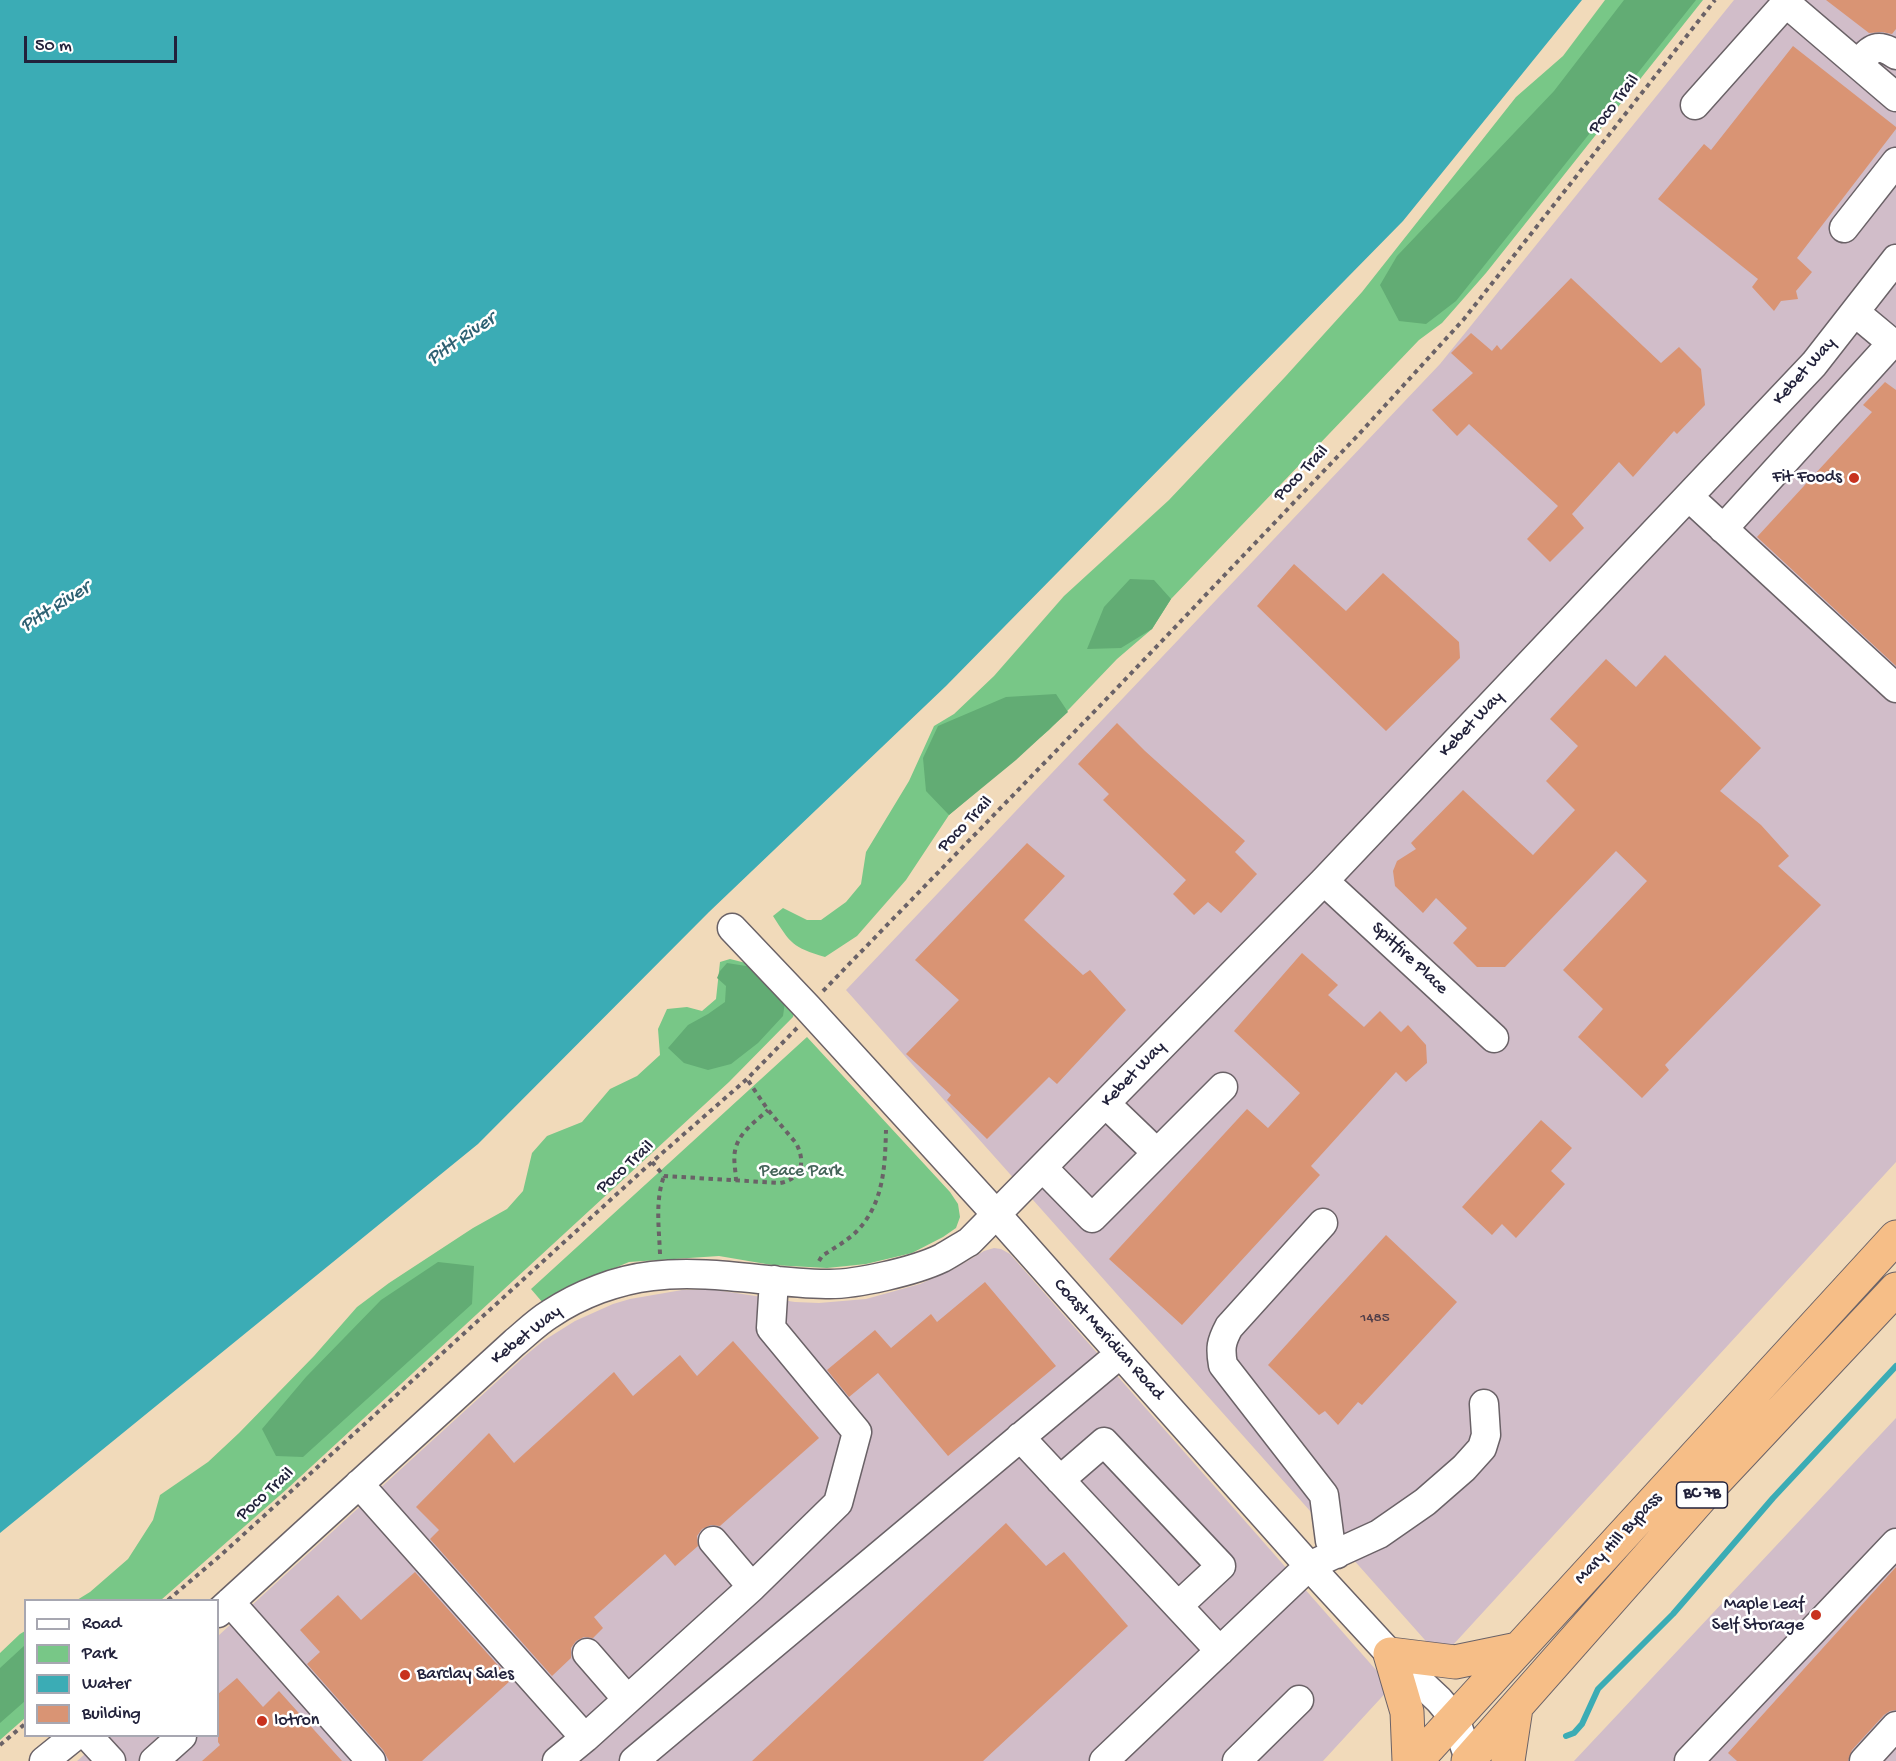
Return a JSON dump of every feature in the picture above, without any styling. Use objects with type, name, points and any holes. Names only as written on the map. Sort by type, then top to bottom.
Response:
[{"type":"highway","name":"Mary Hill Bypass","points":[[1416,1761],[1896,1237]]},
{"type":"highway","name":"Mary Hill Bypass","points":[[1469,1760],[1711,1486],[1896,1289]]},
{"type":"highway","points":[[1409,1761],[1407,1712],[1390,1654],[1455,1662],[1518,1649]]},
{"type":"highway","points":[[1508,1761],[1516,1708]]},
{"type":"street","points":[[1695,105],[1787,2],[1896,97]]},
{"type":"street","points":[[1859,63],[1869,50],[1877,48],[1890,51],[1896,56]]},
{"type":"street","points":[[1844,228],[1896,162]]},
{"type":"street","name":"Kebet Way","points":[[224,1607],[514,1343],[549,1314],[589,1293],[623,1282],[661,1275],[686,1274],[828,1284],[868,1280],[940,1259],[969,1242],[1324,881],[1689,497],[1814,364],[1896,259]]},
{"type":"street","points":[[1724,529],[1844,393],[1892,343],[1856,313]]},
{"type":"street","points":[[1814,364],[1844,393]]},
{"type":"street","points":[[1689,497],[1896,688]]},
{"type":"street","name":"Spitfire Place","points":[[1324,881],[1494,1038]]},
{"type":"street","name":"Coast Meridian Road","points":[[732,928],[997,1215],[1309,1566],[1390,1654],[1439,1700],[1455,1719],[1469,1760]]},
{"type":"street","points":[[1043,1168],[1092,1218],[1223,1088]]},
{"type":"street","points":[[1106,1104],[1157,1153]]},
{"type":"street","points":[[1323,1224],[1229,1327],[1221,1343],[1221,1354],[1222,1365],[1324,1495],[1330,1541],[1337,1554]]},
{"type":"street","points":[[556,1761],[585,1738],[752,1587],[838,1503],[857,1432],[771,1328],[774,1280]]},
{"type":"street","points":[[634,1761],[1120,1354]]},
{"type":"street","points":[[1104,1761],[1309,1566],[1379,1534],[1425,1502],[1464,1468],[1482,1448],[1486,1434],[1484,1404]]},
{"type":"street","points":[[1020,1437],[1220,1651]]},
{"type":"street","points":[[1060,1480],[1104,1442],[1221,1566],[1178,1606]]},
{"type":"street","points":[[359,1484],[585,1738]]},
{"type":"street","points":[[713,1541],[752,1587]]},
{"type":"street","points":[[1702,1756],[1896,1543]]},
{"type":"street","points":[[224,1607],[371,1761]]},
{"type":"street","points":[[586,1653],[627,1699]]},
{"type":"street","points":[[1237,1761],[1299,1700]]},
{"type":"street","points":[[1864,1761],[1896,1726]]},
{"type":"street","points":[[44,1761],[74,1737]]},
{"type":"street","points":[[89,1737],[111,1761]]},
{"type":"street","points":[[154,1761],[181,1737]]},
{"type":"path","name":"Poco Trail","points":[[169,1599],[221,1555],[652,1162],[747,1079],[802,1024],[808,1008],[842,970],[1120,685],[1360,433],[1456,328],[1715,0]]},
{"type":"path","points":[[652,1162],[664,1176],[789,1182],[800,1171],[800,1150],[747,1079]]},
{"type":"path","points":[[806,1282],[822,1256],[857,1231],[878,1199],[884,1179],[886,1117],[898,1107]]},
{"type":"path","points":[[736,1180],[735,1152],[739,1141],[744,1132],[768,1110]]},
{"type":"path","points":[[661,1275],[658,1205],[664,1176]]},
{"type":"path","points":[[0,1745],[24,1725]]},
{"type":"shaded area","points":[[1734,0],[1896,0],[1896,1162],[1441,1658],[846,990],[1440,364]]},
{"type":"shaded area","points":[[994,1248],[1010,1254],[1391,1687],[1323,1761],[77,1761],[105,1737],[219,1737],[219,1635],[526,1355],[543,1341],[575,1321],[630,1299],[682,1290],[716,1290],[795,1302],[819,1303],[866,1299],[920,1284],[954,1269],[984,1251]]},
{"type":"shaded area","name":"Maple Leaf Self Storage","points":[[1896,1418],[1896,1761],[1574,1761]]},
{"type":"green space","points":[[1605,0],[1703,0],[1486,273],[1442,323],[1419,340],[1171,599],[1152,629],[1117,659],[1049,730],[949,815],[906,880],[857,936],[825,957],[793,943],[773,916],[783,908],[807,920],[821,920],[846,902],[861,884],[866,852],[909,781],[934,726],[954,714],[994,676],[1064,596],[1169,500],[1285,377],[1362,292],[1516,97],[1563,56]]},
{"type":"green space","points":[[1624,0],[1696,0],[1456,301],[1426,324],[1399,321],[1380,285],[1397,256],[1554,91]]},
{"type":"green space","points":[[1130,579],[1154,580],[1171,599],[1152,629],[1121,648],[1087,649],[1104,607]]},
{"type":"green space","points":[[1056,694],[1068,712],[1016,760],[949,815],[926,791],[923,758],[938,726],[1006,697]]},
{"type":"green space","points":[[730,959],[746,963],[795,1009],[793,1017],[729,1082],[287,1489],[162,1599],[79,1599],[128,1559],[153,1520],[160,1495],[208,1462],[239,1433],[314,1356],[357,1307],[389,1283],[473,1228],[507,1209],[523,1191],[532,1153],[547,1136],[582,1122],[610,1089],[637,1076],[660,1055],[658,1029],[667,1009],[687,1007],[702,1011],[716,999],[720,962]]},
{"type":"green space","points":[[727,963],[759,968],[785,1002],[783,1016],[758,1043],[731,1064],[708,1070],[684,1063],[668,1048],[688,1025],[725,1002],[726,986],[717,978]]},
{"type":"green space","name":"Peace Park","points":[[807,1037],[950,1192],[958,1204],[960,1217],[956,1228],[912,1253],[866,1264],[827,1268],[772,1265],[719,1256],[629,1262],[579,1283],[543,1303],[531,1289]]},
{"type":"green space","points":[[438,1262],[474,1266],[472,1304],[303,1457],[276,1456],[262,1429],[306,1377],[381,1300]]},
{"type":"green space","points":[[24,1632],[24,1719],[0,1740],[0,1653]]},
{"type":"green space","points":[[24,1646],[24,1702],[0,1723],[0,1668]]},
{"type":"water","name":"Pitt River","points":[[0,0],[1582,0],[1403,221],[946,686],[709,912],[478,1144],[0,1533]]},
{"type":"building","points":[[1826,0],[1896,0],[1896,29],[1892,34],[1869,33]]},
{"type":"building","points":[[1793,46],[1896,129],[1797,258],[1812,272],[1796,291],[1798,299],[1781,301],[1774,311],[1752,287],[1758,279],[1658,199],[1704,144],[1711,150]]},
{"type":"building","points":[[1571,278],[1661,363],[1679,347],[1701,369],[1705,405],[1677,434],[1674,431],[1633,477],[1619,462],[1572,514],[1584,528],[1550,562],[1527,539],[1558,506],[1469,424],[1457,436],[1432,410],[1473,373],[1451,353],[1471,333],[1492,351],[1497,345],[1501,350]]},
{"type":"building","name":"Fit Foods","points":[[1885,382],[1896,390],[1896,666],[1757,537],[1872,412],[1863,405]]},
{"type":"building","points":[[1294,564],[1346,611],[1383,573],[1459,642],[1460,658],[1386,731],[1257,606]]},
{"type":"building","points":[[1665,655],[1761,748],[1720,791],[1761,825],[1789,856],[1778,866],[1821,905],[1665,1065],[1669,1070],[1642,1098],[1578,1037],[1603,1009],[1563,970],[1647,881],[1616,851],[1505,967],[1477,967],[1453,943],[1467,928],[1436,898],[1423,913],[1395,886],[1393,871],[1397,861],[1416,849],[1411,843],[1463,790],[1533,855],[1575,810],[1546,781],[1578,746],[1550,719],[1606,659],[1636,687]]},
{"type":"building","points":[[1117,723],[1245,841],[1235,852],[1257,874],[1221,913],[1208,902],[1194,915],[1173,894],[1186,880],[1103,800],[1109,794],[1078,764]]},
{"type":"building","points":[[1027,843],[1065,876],[1024,920],[1083,975],[1090,970],[1126,1010],[1057,1084],[1049,1077],[987,1139],[947,1100],[951,1095],[906,1054],[959,1000],[915,960]]},
{"type":"building","points":[[1302,953],[1338,985],[1328,995],[1364,1027],[1380,1011],[1401,1032],[1408,1025],[1426,1045],[1427,1063],[1406,1082],[1396,1072],[1311,1166],[1320,1175],[1182,1325],[1109,1259],[1247,1109],[1268,1128],[1300,1093],[1234,1031]]},
{"type":"building","points":[[1541,1120],[1572,1148],[1551,1171],[1565,1184],[1516,1238],[1502,1224],[1492,1235],[1462,1207]]},
{"type":"building","points":[[1386,1235],[1457,1302],[1362,1405],[1358,1402],[1338,1425],[1325,1411],[1319,1415],[1268,1365]]},
{"type":"building","points":[[985,1282],[1056,1366],[948,1456],[878,1373],[849,1397],[827,1370],[875,1330],[891,1348],[931,1314],[937,1322]]},
{"type":"building","points":[[733,1341],[819,1438],[720,1526],[711,1525],[702,1529],[697,1536],[698,1546],[675,1566],[665,1554],[594,1617],[603,1628],[593,1638],[584,1637],[576,1641],[571,1648],[571,1658],[552,1676],[430,1539],[439,1530],[416,1507],[489,1433],[514,1463],[614,1372],[633,1396],[680,1355],[697,1376]]},
{"type":"building","points":[[1006,1523],[1046,1566],[1064,1552],[1128,1626],[983,1761],[752,1761]]},
{"type":"building","points":[[1896,1567],[1896,1710],[1884,1715],[1852,1750],[1848,1761],[1737,1761],[1728,1753]]},
{"type":"building","name":"Barclay Sales","points":[[415,1572],[511,1680],[422,1761],[389,1761],[383,1750],[307,1664],[320,1652],[300,1630],[338,1595],[361,1620]]},
{"type":"building","name":"Iotron","points":[[237,1678],[263,1707],[279,1691],[342,1761],[202,1761],[220,1745],[218,1742],[219,1693]]},
{"type":"waterway","points":[[1566,1736],[1574,1733],[1582,1724],[1598,1689],[1673,1614],[1773,1498],[1896,1366]]},
{"type":"place","name":"Fit Foods","points":[[1854,478]]},
{"type":"place","name":"Maple Leaf Self Storage","points":[[1816,1615]]},
{"type":"place","name":"Barclay Sales","points":[[405,1675]]},
{"type":"place","name":"Iotron","points":[[262,1721]]}]
